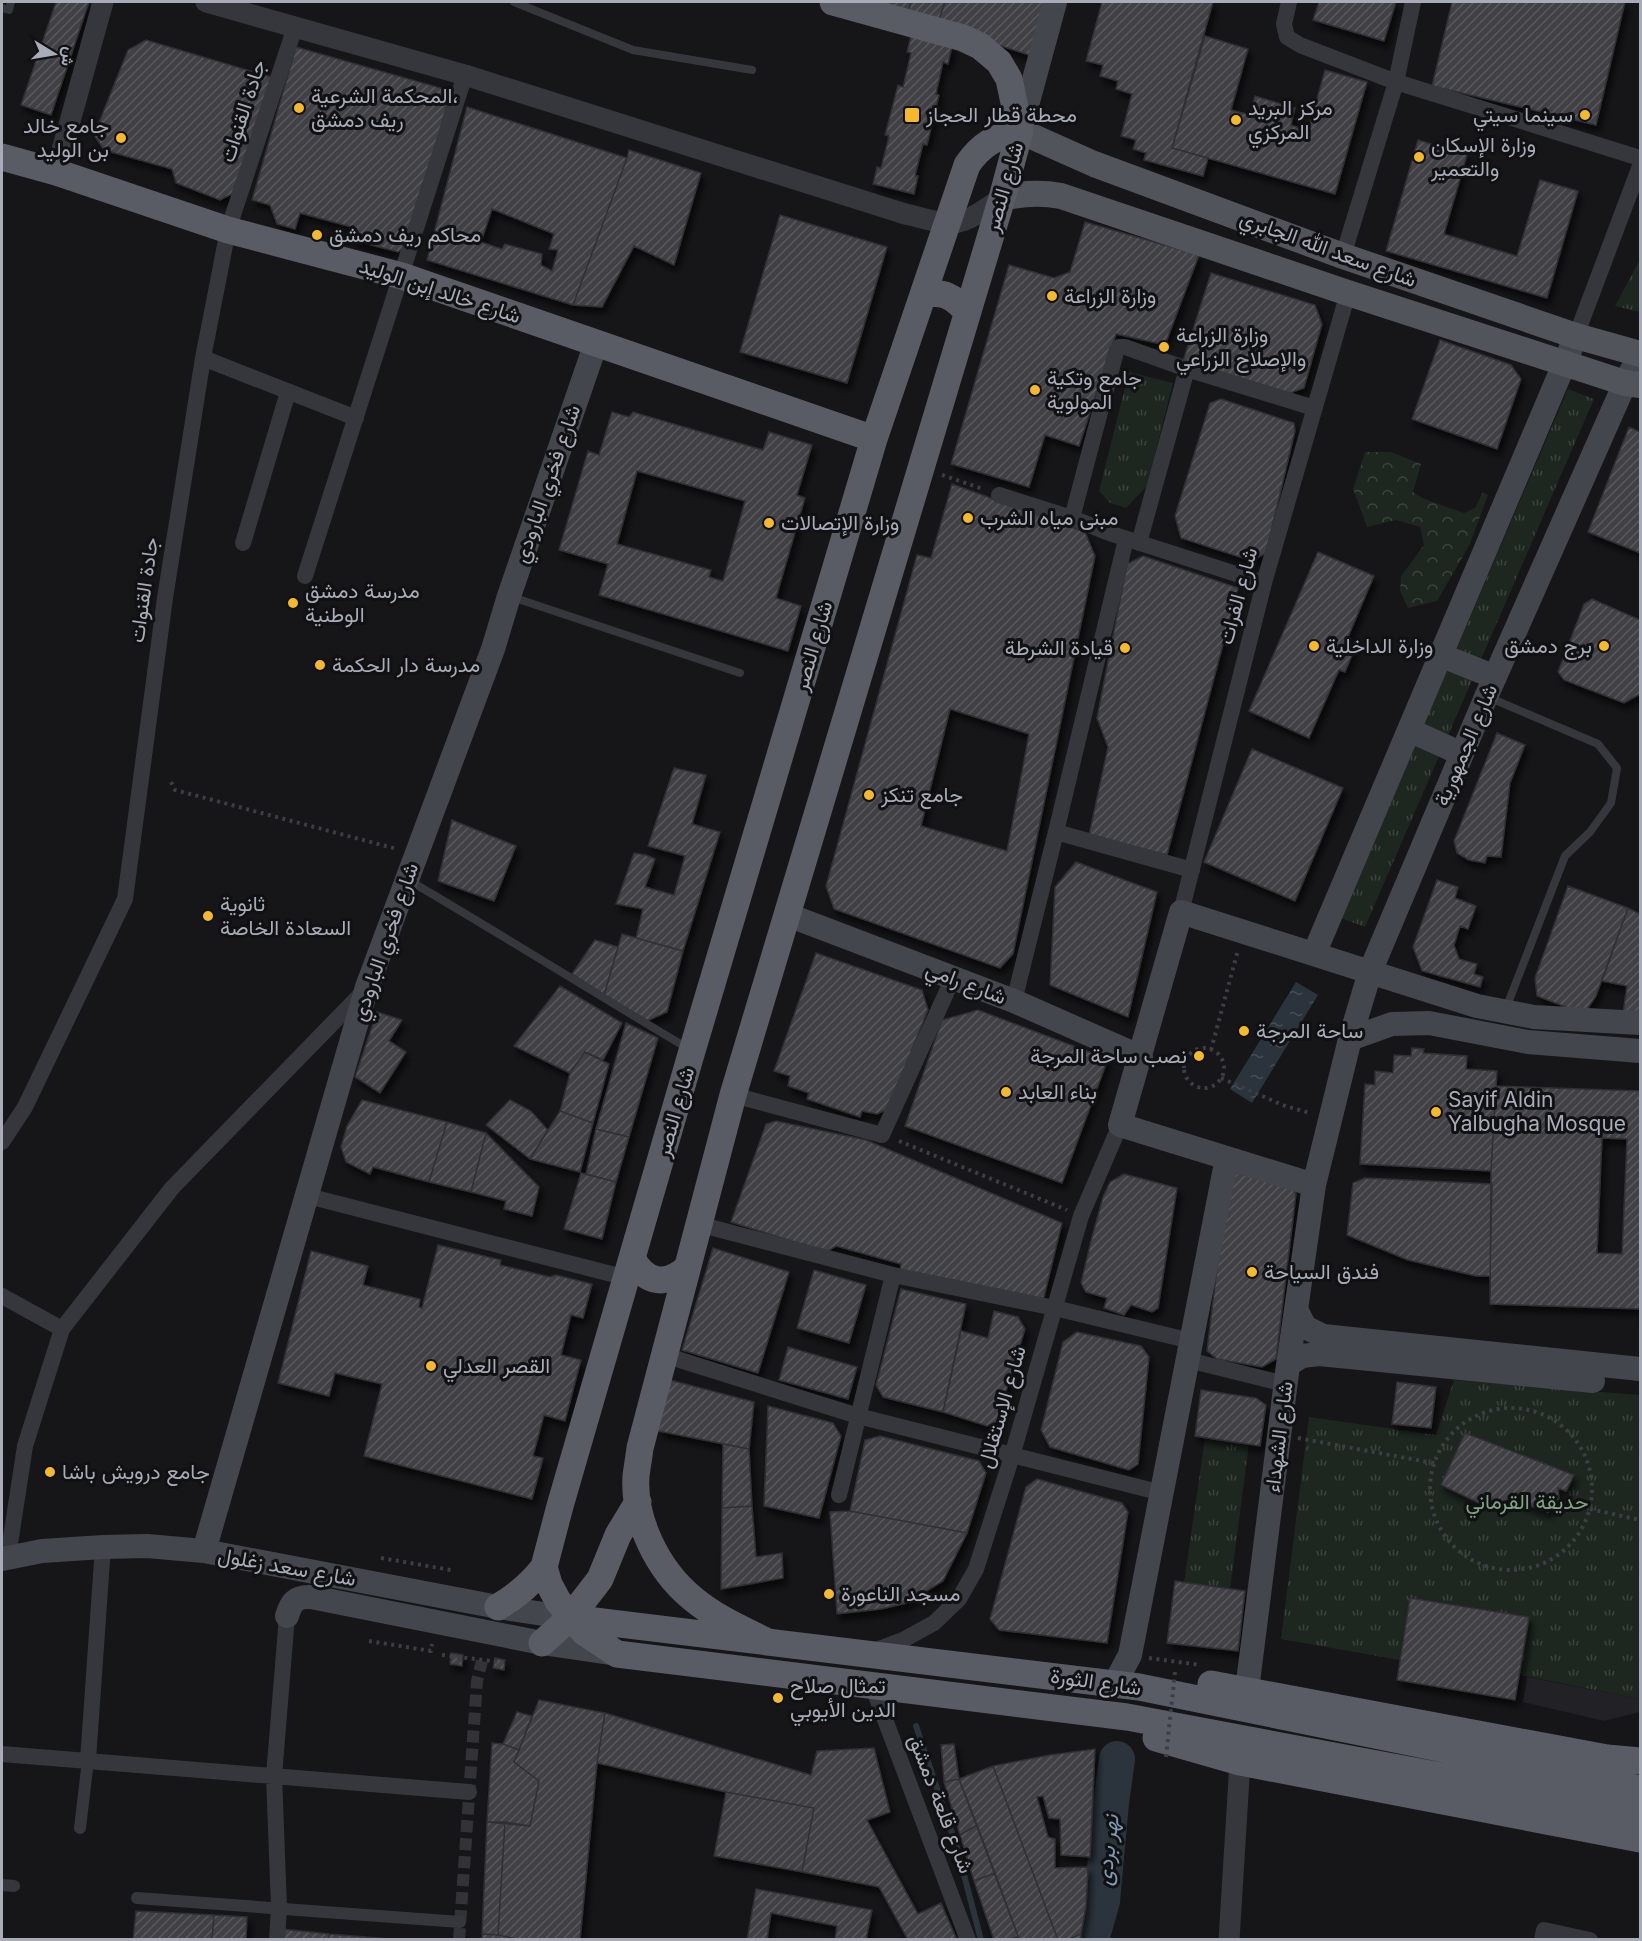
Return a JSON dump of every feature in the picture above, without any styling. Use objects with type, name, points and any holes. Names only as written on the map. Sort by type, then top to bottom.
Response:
[{"type":"highway","points":[[833,2],[963,38],[980,46],[999,63],[1009,79],[1020,131]]},
{"type":"highway","name":"شارع النصر","points":[[544,1567],[692,1051],[874,440],[967,165],[974,154],[986,143],[999,136],[1020,131],[1002,198],[733,1095],[640,1448],[636,1477],[638,1502],[649,1541],[667,1572],[691,1598],[721,1618],[764,1640]]},
{"type":"highway","name":"شارع خالد إبن الوليد","points":[[2,157],[56,172],[228,230],[402,276],[874,440]]},
{"type":"highway","points":[[923,295],[942,293],[951,297],[967,312]]},
{"type":"highway","points":[[630,1268],[637,1268],[646,1276],[656,1280],[668,1280],[679,1276],[687,1268]]},
{"type":"highway","points":[[542,1643],[570,1618],[600,1579],[618,1535],[638,1502]]},
{"type":"highway","points":[[544,1567],[555,1580],[570,1586],[586,1586],[600,1579]]},
{"type":"highway","points":[[498,1607],[516,1597],[544,1567]]},
{"type":"highway","points":[[544,1567],[549,1584],[570,1618],[592,1638],[617,1654]]},
{"type":"highway","name":"شارع الثورة","points":[[570,1618],[1127,1685],[1618,1803]]},
{"type":"highway","name":"شارع الثورة","points":[[617,1654],[1126,1717],[1618,1803]]},
{"type":"highway","points":[[1127,1685],[1181,1679],[1247,1689],[1639,1764]]},
{"type":"highway","points":[[1126,1717],[1135,1726],[1157,1738],[1240,1762],[1618,1803],[1641,1814]]},
{"type":"highway","points":[[1618,1803],[1621,1829],[1632,1821],[1641,1808]]},
{"type":"highway","points":[[1618,1803],[1641,1839]]},
{"type":"main road","points":[[1020,131],[1055,2]]},
{"type":"main road","name":"شارع سعد الله الجابري","points":[[1020,131],[1094,164],[1343,256],[1576,336],[1641,354]]},
{"type":"main road","name":"شارع سعد الله الجابري","points":[[1002,198],[1021,193],[1043,192],[1060,196],[1348,293],[1633,384]]},
{"type":"main road","points":[[1314,954],[1576,336]]},
{"type":"main road","name":"شارع فخري البارودي","points":[[204,1551],[368,987],[415,854],[493,649],[509,596],[597,343]]},
{"type":"main road","name":"شارع الجمهورية","points":[[1370,972],[1490,687],[1633,384],[1641,354]]},
{"type":"main road","points":[[1440,655],[1490,687]]},
{"type":"main road","points":[[1408,730],[1462,754]]},
{"type":"main road","points":[[1370,972],[1350,1039],[1314,1185],[1120,1125],[1181,912],[1243,932],[1314,954],[1477,1006],[1534,1017],[1641,1023]]},
{"type":"main road","name":"شارع رامي","points":[[788,915],[1014,1001],[1141,1057]]},
{"type":"main road","points":[[1350,1039],[1392,1024],[1429,1023],[1528,1042],[1641,1051]]},
{"type":"main road","points":[[1127,1685],[1130,1655],[1227,1158]]},
{"type":"main road","name":"شارع الشهداء","points":[[1247,1689],[1279,1434],[1314,1185]]},
{"type":"main road","points":[[1296,1309],[1305,1327],[1323,1336],[1641,1386]]},
{"type":"main road","points":[[1287,1375],[1302,1356],[1319,1354],[1641,1369]]},
{"type":"main road","name":"شارع سعد زغلول","points":[[5,1558],[42,1551],[103,1547],[147,1546],[204,1551],[498,1607],[570,1618]]},
{"type":"main road","points":[[287,1616],[290,1605],[296,1599],[310,1597],[542,1643],[617,1654]]},
{"type":"street","points":[[56,172],[103,2]]},
{"type":"street","points":[[206,2],[465,75],[902,213],[947,225],[968,221],[1002,198]]},
{"type":"street","points":[[1289,2],[1284,24],[1287,37],[1300,45],[1396,82],[1641,158]]},
{"type":"street","points":[[1343,256],[1396,82],[1413,2]]},
{"type":"street","name":"جادة القنوات","points":[[2,1142],[25,1107],[125,899],[165,598],[203,358],[228,230],[295,27]]},
{"type":"street","points":[[305,576],[465,75]]},
{"type":"street","points":[[1576,336],[1641,166]]},
{"type":"street","name":"شارع الفرات","points":[[1181,912],[1264,582],[1348,293]]},
{"type":"street","points":[[1072,518],[1119,347],[1125,346],[1187,369],[1314,408]]},
{"type":"street","points":[[203,358],[356,418]]},
{"type":"street","points":[[1014,1001],[1133,541],[1187,369]]},
{"type":"street","points":[[243,543],[288,392]]},
{"type":"street","points":[[999,495],[1072,518],[1133,541],[1264,582]]},
{"type":"street","points":[[1056,832],[1192,870]]},
{"type":"street","points":[[733,1095],[882,1135],[953,978]]},
{"type":"street","points":[[5,1558],[25,1446],[62,1329],[172,1188],[368,987]]},
{"type":"street","name":"شارع الإستقلال","points":[[868,1653],[903,1640],[934,1623],[959,1599],[976,1569],[1012,1456],[1081,1216],[1120,1125]]},
{"type":"street","points":[[308,1196],[630,1268]]},
{"type":"street","points":[[698,1224],[893,1275],[1055,1308],[1190,1351],[1287,1375]]},
{"type":"street","points":[[839,1495],[893,1275]]},
{"type":"street","points":[[2,1296],[62,1329]]},
{"type":"street","points":[[664,1355],[858,1416],[1162,1493]]},
{"type":"street","points":[[81,1828],[103,1547]]},
{"type":"street","points":[[277,1940],[279,1907],[274,1776],[287,1616]]},
{"type":"street","name":"شارع قلعة دمشق","points":[[872,1685],[968,1940]]},
{"type":"street","points":[[2,1754],[469,1792]]},
{"type":"street","points":[[1230,1940],[1240,1762]]},
{"type":"street","points":[[137,1898],[460,1922]]},
{"type":"street","points":[[1542,1940],[1544,1930],[1590,1940]]},
{"type":"lane","points":[[2,8],[9,10],[11,2]]},
{"type":"lane","points":[[514,2],[633,50],[752,70]]},
{"type":"lane","points":[[509,596],[740,673]]},
{"type":"lane","points":[[1490,687],[1598,744],[1617,768],[1611,803],[1590,832],[1565,856],[1505,1011]]},
{"type":"lane","points":[[407,879],[692,1051]]},
{"type":"path","points":[[921,468],[999,495]]},
{"type":"path","points":[[171,782],[175,790],[415,854]]},
{"type":"path","points":[[1211,1050],[1243,932]]},
{"type":"path","points":[[1196,1050],[1211,1050],[1216,1053],[1223,1065],[1221,1078],[1210,1088],[1203,1089],[1189,1082],[1184,1068],[1190,1054],[1196,1050]]},
{"type":"path","points":[[1221,1078],[1285,1106],[1329,1119]]},
{"type":"path","points":[[882,1135],[1081,1216]]},
{"type":"path","points":[[1516,1407],[1546,1415],[1569,1432],[1585,1455],[1590,1470],[1590,1509],[1579,1535],[1561,1554],[1536,1568],[1510,1572],[1482,1567],[1464,1558],[1444,1537],[1430,1507],[1433,1462],[1448,1437],[1470,1418],[1487,1410],[1516,1407]]},
{"type":"path","points":[[1279,1434],[1433,1462]]},
{"type":"path","points":[[1590,1509],[1641,1520]]},
{"type":"path","points":[[381,1558],[451,1570]]},
{"type":"path","points":[[369,1641],[430,1651],[432,1644]]},
{"type":"path","points":[[442,1655],[500,1662]]},
{"type":"path","points":[[1166,1757],[1175,1672]]},
{"type":"shaded area","points":[[1527,1677],[1640,1699],[1640,1712],[1604,1721],[1523,1702]]},
{"type":"green space","points":[[1640,259],[1640,312],[1615,306]]},
{"type":"green space","points":[[1129,372],[1173,383],[1147,486],[1126,508],[1110,503],[1099,491]]},
{"type":"green space","points":[[1568,389],[1594,399],[1365,927],[1341,918]]},
{"type":"green space","points":[[1365,452],[1391,452],[1421,464],[1413,492],[1422,498],[1464,513],[1475,508],[1483,492],[1488,495],[1470,544],[1437,601],[1408,608],[1400,591],[1401,576],[1424,545],[1420,527],[1396,520],[1367,527],[1353,489]]},
{"type":"green space","name":"حديقة القرماني","points":[[1454,1380],[1640,1395],[1640,1699],[1520,1675],[1528,1617],[1411,1598],[1400,1660],[1281,1639],[1309,1417],[1436,1435]]},
{"type":"green space","points":[[1205,1438],[1249,1444],[1230,1589],[1184,1583]]},
{"type":"water","points":[[1296,982],[1318,995],[1252,1103],[1230,1089]]},
{"type":"building","points":[[56,2],[89,2],[51,115],[21,105]]},
{"type":"building","points":[[864,2],[911,2],[907,16]]},
{"type":"building","points":[[911,2],[945,2],[937,25],[907,16]]},
{"type":"building","points":[[945,2],[1050,2],[1032,56],[937,25]]},
{"type":"building","points":[[1102,2],[1213,2],[1172,148],[1208,158],[1203,176],[1144,160],[1146,153],[1133,149],[1136,140],[1121,136],[1132,94],[1116,89],[1118,81],[1100,76],[1103,65],[1086,61]]},
{"type":"building","points":[[1319,2],[1396,2],[1384,41],[1313,20]]},
{"type":"building","points":[[1452,2],[1625,2],[1596,125],[1432,86]]},
{"type":"building","name":"محطة قطار الحجاز","points":[[911,36],[952,46],[948,64],[943,62],[936,94],[939,95],[927,145],[923,144],[915,176],[918,176],[914,194],[873,184],[877,167],[881,168],[889,136],[885,135],[898,85],[903,87],[911,53],[907,52]]},
{"type":"building","name":"مركز البريد المركزي","points":[[1205,36],[1248,49],[1231,110],[1250,115],[1255,96],[1295,108],[1291,125],[1308,131],[1325,70],[1367,82],[1335,194],[1172,148]]},
{"type":"building","points":[[146,40],[274,78],[232,194],[220,200],[176,183],[172,169],[104,150],[94,135],[128,50]]},
{"type":"building","points":[[296,47],[451,91],[408,245],[398,252],[352,240],[355,228],[300,213],[295,229],[277,224],[270,205],[252,200]]},
{"type":"building","points":[[467,107],[627,158],[573,305],[427,260]],"holes":[[[492,209],[554,234],[549,249],[558,250],[552,271],[541,265],[542,254],[505,244],[502,249],[481,242]]]},
{"type":"building","points":[[1418,140],[1467,155],[1444,234],[1517,256],[1540,180],[1578,191],[1547,298],[1386,251]]},
{"type":"building","points":[[629,150],[701,173],[674,265],[634,246],[602,307],[573,305],[627,158]]},
{"type":"building","points":[[780,215],[887,247],[847,383],[740,352]]},
{"type":"building","name":"جامع وتكية المولوية","points":[[1085,222],[1199,255],[1165,345],[1116,334],[1079,446],[1045,435],[1029,487],[951,464],[1009,265],[1054,278],[1070,272]]},
{"type":"building","points":[[1211,273],[1315,305],[1322,324],[1304,388],[1287,394],[1183,361]]},
{"type":"building","points":[[1440,340],[1511,365],[1521,379],[1497,449],[1412,419]]},
{"type":"building","points":[[1221,399],[1294,423],[1295,431],[1266,553],[1252,561],[1181,538],[1175,516],[1210,403]]},
{"type":"building","name":"وزارة الإتصالات","points":[[612,412],[629,417],[633,412],[763,450],[769,432],[812,445],[797,495],[805,498],[776,598],[801,606],[788,651],[599,595],[608,564],[559,550],[588,451],[599,455]],"holes":[[[637,471],[745,501],[723,581],[709,577],[711,570],[617,544]]]},
{"type":"building","points":[[1629,427],[1640,432],[1640,553],[1588,532]]},
{"type":"building","points":[[952,484],[1085,532],[1095,556],[1013,954],[1000,968],[834,909],[826,886],[917,555],[931,558]],"holes":[[[950,709],[1029,734],[1007,851],[921,826]]]},
{"type":"building","name":"وزارة الداخلية","points":[[1318,552],[1374,576],[1345,644],[1355,648],[1345,672],[1339,670],[1309,738],[1249,711]]},
{"type":"building","points":[[1143,556],[1238,588],[1167,855],[1089,835],[1108,747],[1097,718],[1127,564]]},
{"type":"building","name":"برج دمشق","points":[[1592,599],[1640,620],[1640,694],[1624,703],[1564,680],[1558,672],[1584,604]]},
{"type":"building","points":[[1497,733],[1525,745],[1510,783],[1501,857],[1487,856],[1485,863],[1469,860],[1457,853],[1454,841]]},
{"type":"building","points":[[1252,749],[1343,788],[1295,901],[1204,862]]},
{"type":"building","points":[[674,768],[706,775],[692,824],[720,832],[683,951],[636,938],[643,909],[616,904],[634,853],[655,859],[645,887],[674,895],[685,856],[648,846]]},
{"type":"building","points":[[452,820],[516,846],[494,901],[438,881]]},
{"type":"building","points":[[1076,862],[1157,892],[1128,1017],[1050,985],[1055,887]]},
{"type":"building","points":[[1437,880],[1458,887],[1455,898],[1476,906],[1468,929],[1460,926],[1454,945],[1459,959],[1477,964],[1474,974],[1483,977],[1480,987],[1422,971],[1413,947]]},
{"type":"building","points":[[1568,886],[1628,908],[1596,996],[1584,1014],[1537,996],[1535,978]]},
{"type":"building","points":[[1628,908],[1640,914],[1640,1012],[1623,1013],[1627,986],[1602,981]]},
{"type":"building","points":[[622,934],[683,951],[667,1012],[647,1021],[604,995]]},
{"type":"building","points":[[595,940],[618,947],[604,995],[572,974]]},
{"type":"building","points":[[816,953],[922,990],[928,1010],[888,1109],[877,1114],[862,1111],[860,1117],[807,1099],[809,1093],[788,1086],[790,1076],[774,1071]]},
{"type":"building","points":[[560,986],[622,1023],[603,1060],[585,1052],[570,1073],[514,1046]]},
{"type":"building","name":"بناء العابد","points":[[978,1010],[1108,1059],[1062,1183],[905,1126],[942,1020]]},
{"type":"building","points":[[377,1012],[402,1020],[389,1041],[406,1052],[380,1093],[355,1077]]},
{"type":"building","points":[[626,1023],[658,1038],[629,1137],[596,1129]]},
{"type":"building","points":[[1412,1048],[1424,1049],[1423,1053],[1467,1056],[1466,1069],[1497,1071],[1491,1171],[1360,1164],[1365,1084],[1375,1085],[1375,1071],[1393,1073],[1394,1055],[1411,1056]]},
{"type":"building","points":[[585,1052],[609,1064],[593,1123],[560,1111],[570,1073]]},
{"type":"building","points":[[1496,1086],[1640,1091],[1640,1309],[1490,1304],[1491,1171]],"holes":[[[1602,1138],[1627,1139],[1622,1254],[1597,1253]]]},
{"type":"building","points":[[362,1100],[447,1122],[429,1182],[373,1167],[370,1174],[346,1162],[341,1147],[347,1126]]},
{"type":"building","points":[[510,1100],[531,1111],[548,1130],[530,1159],[486,1125]]},
{"type":"building","points":[[560,1111],[593,1123],[580,1172],[530,1159]]},
{"type":"building","points":[[776,1121],[866,1140],[1062,1223],[1044,1297],[1037,1302],[900,1272],[901,1264],[836,1246],[826,1252],[731,1222],[766,1124]]},
{"type":"building","points":[[447,1122],[486,1133],[471,1192],[429,1182]]},
{"type":"building","points":[[596,1129],[629,1137],[616,1182],[586,1174]]},
{"type":"building","points":[[486,1133],[539,1187],[532,1216],[504,1209],[506,1201],[471,1192]]},
{"type":"building","name":"فندق السياحة","points":[[1240,1172],[1289,1182],[1296,1194],[1276,1359],[1262,1367],[1217,1359],[1207,1351],[1228,1177]]},
{"type":"building","points":[[581,1173],[616,1182],[602,1239],[564,1229]]},
{"type":"building","points":[[1124,1174],[1177,1188],[1158,1308],[1152,1312],[1131,1305],[1124,1315],[1104,1308],[1107,1298],[1086,1292],[1081,1283],[1103,1197],[1110,1182]]},
{"type":"building","points":[[1365,1178],[1492,1184],[1490,1276],[1476,1276],[1408,1260],[1347,1235],[1353,1183]]},
{"type":"building","name":"القصر العدلي","points":[[438,1245],[501,1260],[500,1265],[592,1284],[583,1318],[571,1315],[561,1355],[581,1360],[565,1421],[544,1415],[533,1456],[543,1458],[532,1499],[364,1456],[382,1384],[335,1373],[329,1396],[278,1383],[311,1251],[368,1266],[363,1285],[420,1299],[419,1307],[422,1308]]},
{"type":"building","points":[[713,1248],[789,1272],[758,1373],[682,1350]]},
{"type":"building","points":[[814,1270],[866,1285],[849,1343],[797,1328]]},
{"type":"building","points":[[901,1289],[966,1304],[943,1412],[883,1397],[876,1385]]},
{"type":"building","points":[[994,1311],[1018,1317],[1025,1329],[997,1421],[987,1426],[943,1412],[961,1331],[988,1338]]},
{"type":"building","points":[[1077,1332],[1141,1346],[1149,1357],[1138,1464],[1129,1470],[1050,1447],[1041,1430],[1063,1342]]},
{"type":"building","points":[[788,1347],[857,1367],[848,1399],[779,1380]]},
{"type":"building","points":[[670,1380],[754,1402],[749,1449],[658,1431]]},
{"type":"building","points":[[1397,1382],[1436,1387],[1431,1428],[1392,1424]]},
{"type":"building","points":[[1201,1390],[1256,1398],[1266,1405],[1260,1446],[1195,1436]]},
{"type":"building","points":[[768,1406],[833,1423],[841,1436],[819,1518],[764,1506]]},
{"type":"building","points":[[1465,1433],[1574,1475],[1566,1491],[1558,1488],[1559,1501],[1548,1512],[1508,1498],[1503,1505],[1481,1497],[1479,1503],[1441,1485]]},
{"type":"building","points":[[880,1436],[979,1461],[986,1473],[967,1533],[850,1511],[865,1440]]},
{"type":"building","points":[[723,1444],[749,1449],[752,1506],[722,1508]]},
{"type":"building","points":[[1037,1479],[1122,1503],[1128,1512],[1107,1643],[999,1630],[990,1619],[1026,1487]]},
{"type":"building","points":[[752,1506],[756,1557],[782,1553],[783,1578],[721,1589],[722,1508]]},
{"type":"building","points":[[850,1511],[967,1533],[943,1581],[907,1603],[881,1609],[837,1614],[830,1512]]},
{"type":"building","points":[[1175,1581],[1245,1591],[1238,1651],[1167,1643]]},
{"type":"building","points":[[1410,1598],[1529,1617],[1515,1700],[1397,1680]]},
{"type":"building","points":[[451,1653],[463,1655],[462,1666],[450,1664]]},
{"type":"building","points":[[495,1658],[505,1660],[504,1670],[493,1668]]},
{"type":"building","points":[[539,1700],[605,1713],[597,1763],[580,1940],[522,1940],[498,1935],[505,1822],[530,1826],[539,1781],[514,1762]]},
{"type":"building","points":[[517,1712],[532,1716],[519,1750],[503,1744]]},
{"type":"building","points":[[605,1713],[811,1775],[817,1751],[874,1748],[890,1812],[867,1820],[918,1914],[941,1903],[957,1940],[908,1940],[879,1887],[802,1872],[814,1808],[726,1792],[597,1763]]},
{"type":"building","points":[[492,1743],[519,1750],[514,1762],[539,1781],[530,1826],[487,1822]]},
{"type":"building","points":[[954,1744],[959,1779],[944,1782],[941,1745]]},
{"type":"building","points":[[1095,1749],[1090,1857],[1061,1855],[1060,1819],[1049,1818],[1043,1796],[1037,1797],[1048,1837],[1055,1839],[1055,1868],[1088,1867],[1086,1906],[1081,1934],[1067,1940],[1058,1940],[993,1766]]},
{"type":"building","points":[[993,1766],[1058,1940],[1020,1940],[959,1779]]},
{"type":"building","points":[[959,1779],[977,1825],[960,1835],[944,1782]]},
{"type":"building","points":[[726,1792],[814,1808],[802,1872],[714,1856]]},
{"type":"building","points":[[487,1822],[505,1822],[498,1935],[482,1934]]},
{"type":"building","points":[[977,1825],[995,1873],[974,1881],[960,1835]]},
{"type":"building","points":[[995,1873],[1018,1936],[1009,1940],[994,1940],[974,1881]]},
{"type":"building","points":[[756,1889],[872,1910],[866,1940],[835,1940],[837,1926],[771,1913],[767,1940],[747,1940]]},
{"type":"building","points":[[136,1911],[214,1915],[212,1940],[133,1940]]},
{"type":"building","points":[[214,1915],[247,1917],[246,1940],[212,1940]]},
{"type":"building","points":[[282,1929],[329,1934],[329,1940],[281,1940]]},
{"type":"building","points":[[329,1934],[366,1937],[366,1940],[329,1940]]},
{"type":"building","points":[[482,1934],[498,1935],[522,1940],[482,1940]]},
{"type":"building","points":[[1081,1934],[1081,1940],[1067,1940]]},
{"type":"building","points":[[366,1937],[402,1940],[366,1940]]},
{"type":"waterway","points":[[916,1726],[957,1848],[981,1940]]},
{"type":"waterway","name":"نهر بردى","points":[[1091,1940],[1102,1901],[1117,1759]]},
{"type":"tunnel","points":[[459,1940],[477,1681],[482,1661]]},
{"type":"place","name":"المحكمة الشرعية، ريف دمشق","points":[[299,108]]},
{"type":"place","name":"محطة قطار الحجاز","points":[[912,115]]},
{"type":"place","name":"سينما سيتي","points":[[1585,115]]},
{"type":"place","name":"مركز البريد المركزي","points":[[1236,120]]},
{"type":"place","name":"جامع خالد بن الوليد","points":[[121,138]]},
{"type":"place","name":"وزارة الإسكان والتعمير","points":[[1419,157]]},
{"type":"place","name":"محاكم ريف دمشق","points":[[317,235]]},
{"type":"place","name":"وزارة الزراعة","points":[[1052,296]]},
{"type":"place","name":"وزارة الزراعة والإصلاح الزراعي","points":[[1164,347]]},
{"type":"place","name":"جامع وتكية المولوية","points":[[1035,390]]},
{"type":"place","name":"مبنى مياه الشرب","points":[[968,518]]},
{"type":"place","name":"وزارة الإتصالات","points":[[769,523]]},
{"type":"place","name":"مدرسة دمشق الوطنية","points":[[293,603]]},
{"type":"place","name":"وزارة الداخلية","points":[[1314,646]]},
{"type":"place","name":"برج دمشق","points":[[1604,646]]},
{"type":"place","name":"قيادة الشرطة","points":[[1125,648]]},
{"type":"place","name":"مدرسة دار الحكمة","points":[[320,665]]},
{"type":"place","name":"جامع تنكز","points":[[869,795]]},
{"type":"place","name":"ثانوية السعادة الخاصة","points":[[208,916]]},
{"type":"place","name":"ساحة المرجة","points":[[1244,1031]]},
{"type":"place","name":"نصب ساحة المرجة","points":[[1199,1056]]},
{"type":"place","name":"بناء العابد","points":[[1006,1092]]},
{"type":"place","name":"Sayif Aldin Yalbugha Mosque","points":[[1436,1112]]},
{"type":"place","name":"فندق السياحة","points":[[1252,1272]]},
{"type":"place","name":"القصر العدلي","points":[[431,1366]]},
{"type":"place","name":"جامع درويش باشا","points":[[50,1472]]},
{"type":"place","name":"مسجد الناعورة","points":[[829,1594]]},
{"type":"place","name":"تمثال صلاح الدين الأيوبي","points":[[778,1698]]}]
